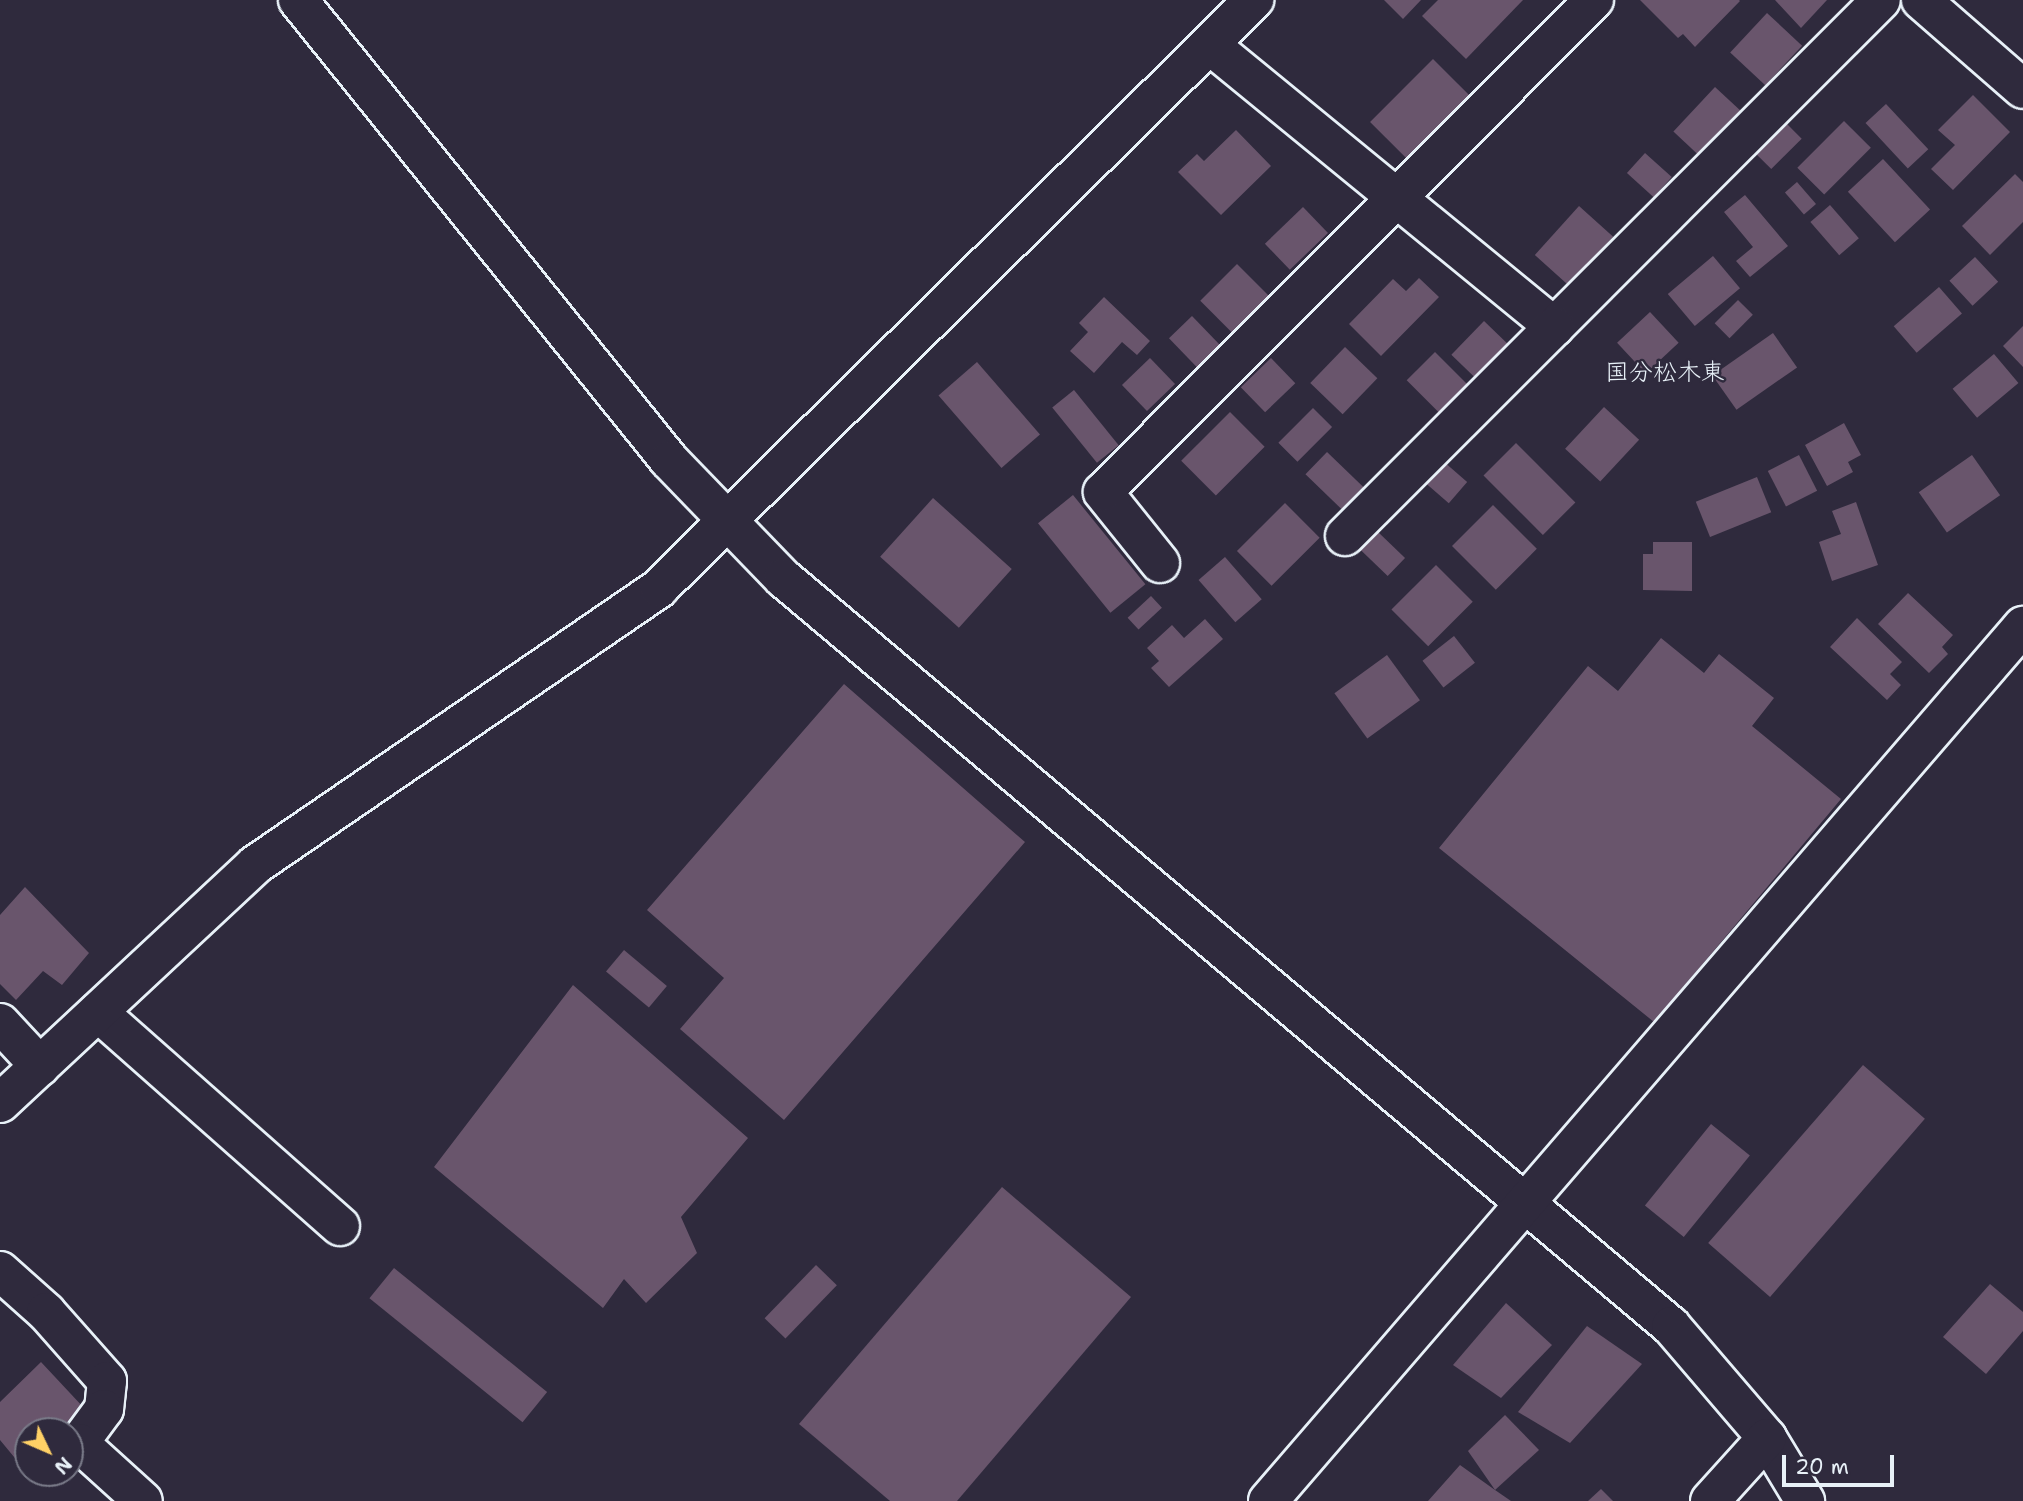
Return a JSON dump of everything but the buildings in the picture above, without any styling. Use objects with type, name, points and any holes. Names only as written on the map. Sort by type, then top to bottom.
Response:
[{"type":"street","points":[[298,0],[669,460],[783,578],[1671,1325],[1767,1438],[1805,1501]]},
{"type":"street","points":[[0,1103],[255,865],[659,588],[1254,0]]},
{"type":"street","points":[[1160,563],[1103,492],[1401,197],[1594,0]]},
{"type":"street","points":[[1345,536],[1881,0]]},
{"type":"street","points":[[1921,0],[2023,89]]},
{"type":"street","points":[[1210,45],[1401,197],[1554,327]]},
{"type":"street","points":[[1268,1501],[2023,626]]},
{"type":"street","points":[[98,1012],[340,1226]]},
{"type":"street","points":[[0,1023],[40,1066]]},
{"type":"street","points":[[0,1271],[46,1312],[107,1381],[104,1409],[79,1443],[143,1501]]},
{"type":"street","points":[[1710,1501],[1767,1438]]},
{"type":"district","name":"国分松木東","points":[[1665,373]]}]
